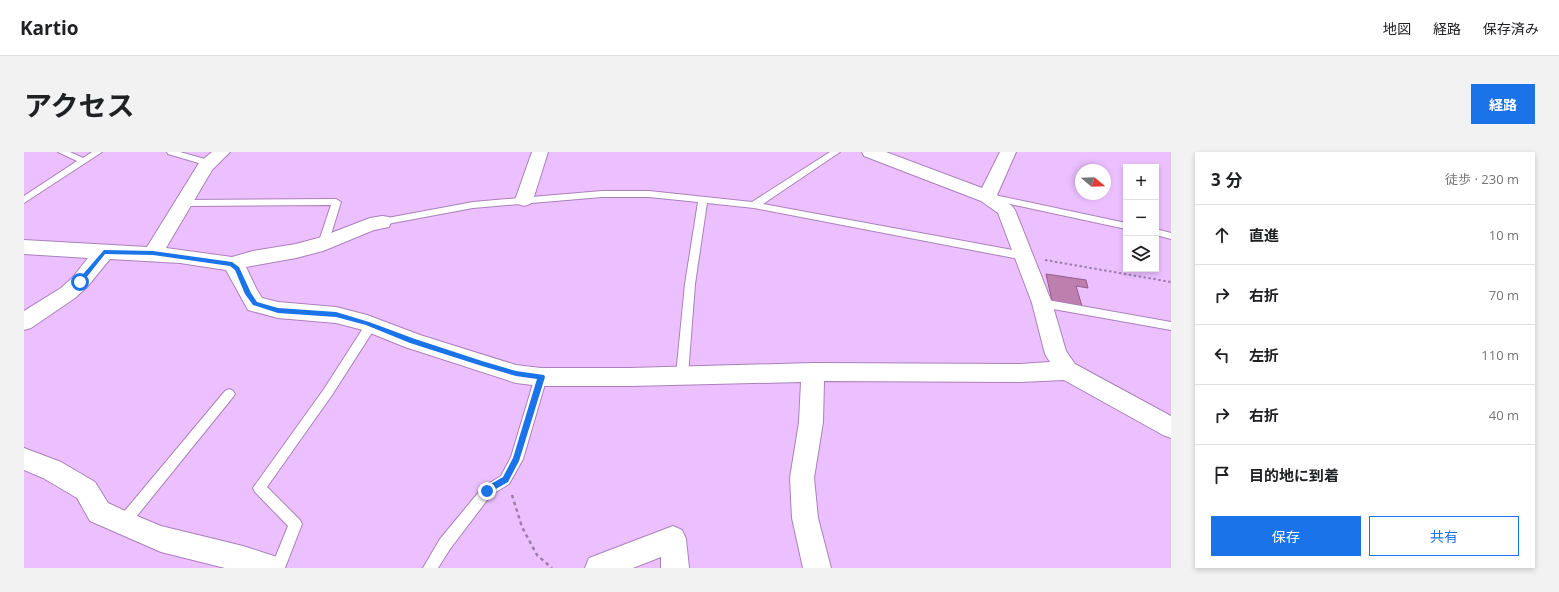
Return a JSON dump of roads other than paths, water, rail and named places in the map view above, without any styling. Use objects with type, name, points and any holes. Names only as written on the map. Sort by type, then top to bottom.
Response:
[{"type":"street","points":[[524,200],[540,152]]},
{"type":"street","points":[[870,152],[987,197],[1006,210],[1042,302],[1056,354],[1067,371],[1171,428]]},
{"type":"street","points":[[987,197],[1008,152]]},
{"type":"street","points":[[153,253],[205,167],[216,157]]},
{"type":"street","points":[[24,247],[104,252],[153,253],[232,264],[253,258],[296,251],[323,244],[370,224],[382,222]]},
{"type":"street","points":[[24,322],[68,293],[80,282],[104,252]]},
{"type":"street","points":[[232,264],[237,269],[248,294],[255,304],[278,310],[336,315],[371,325],[412,341],[516,374],[541,377],[630,377],[813,372],[1020,373],[1067,371]]},
{"type":"street","points":[[813,372],[811,422],[802,478],[805,518],[817,568]]},
{"type":"street","points":[[24,459],[52,470],[86,490],[99,512],[123,523],[161,539],[243,559],[270,568]]},
{"type":"street","points":[[599,568],[673,540],[675,568]]},
{"type":"lane","points":[[62,152],[84,161]]},
{"type":"lane","points":[[24,200],[98,152]]},
{"type":"lane","points":[[171,152],[216,157]]},
{"type":"lane","points":[[754,205],[836,152]]},
{"type":"lane","points":[[382,222],[473,205],[628,193],[754,205],[1024,256]]},
{"type":"lane","points":[[987,197],[1123,225]]},
{"type":"lane","points":[[682,375],[690,284],[703,199]]},
{"type":"lane","points":[[183,203],[336,202],[323,244]]},
{"type":"lane","points":[[1159,233],[1171,236]]},
{"type":"lane","points":[[1042,302],[1171,326]]},
{"type":"lane","points":[[278,568],[296,524],[259,488],[328,392],[371,325]]},
{"type":"lane","points":[[430,568],[445,544],[487,491],[505,480],[516,459],[541,377]]},
{"type":"lane","points":[[123,523],[229,394]]}]
